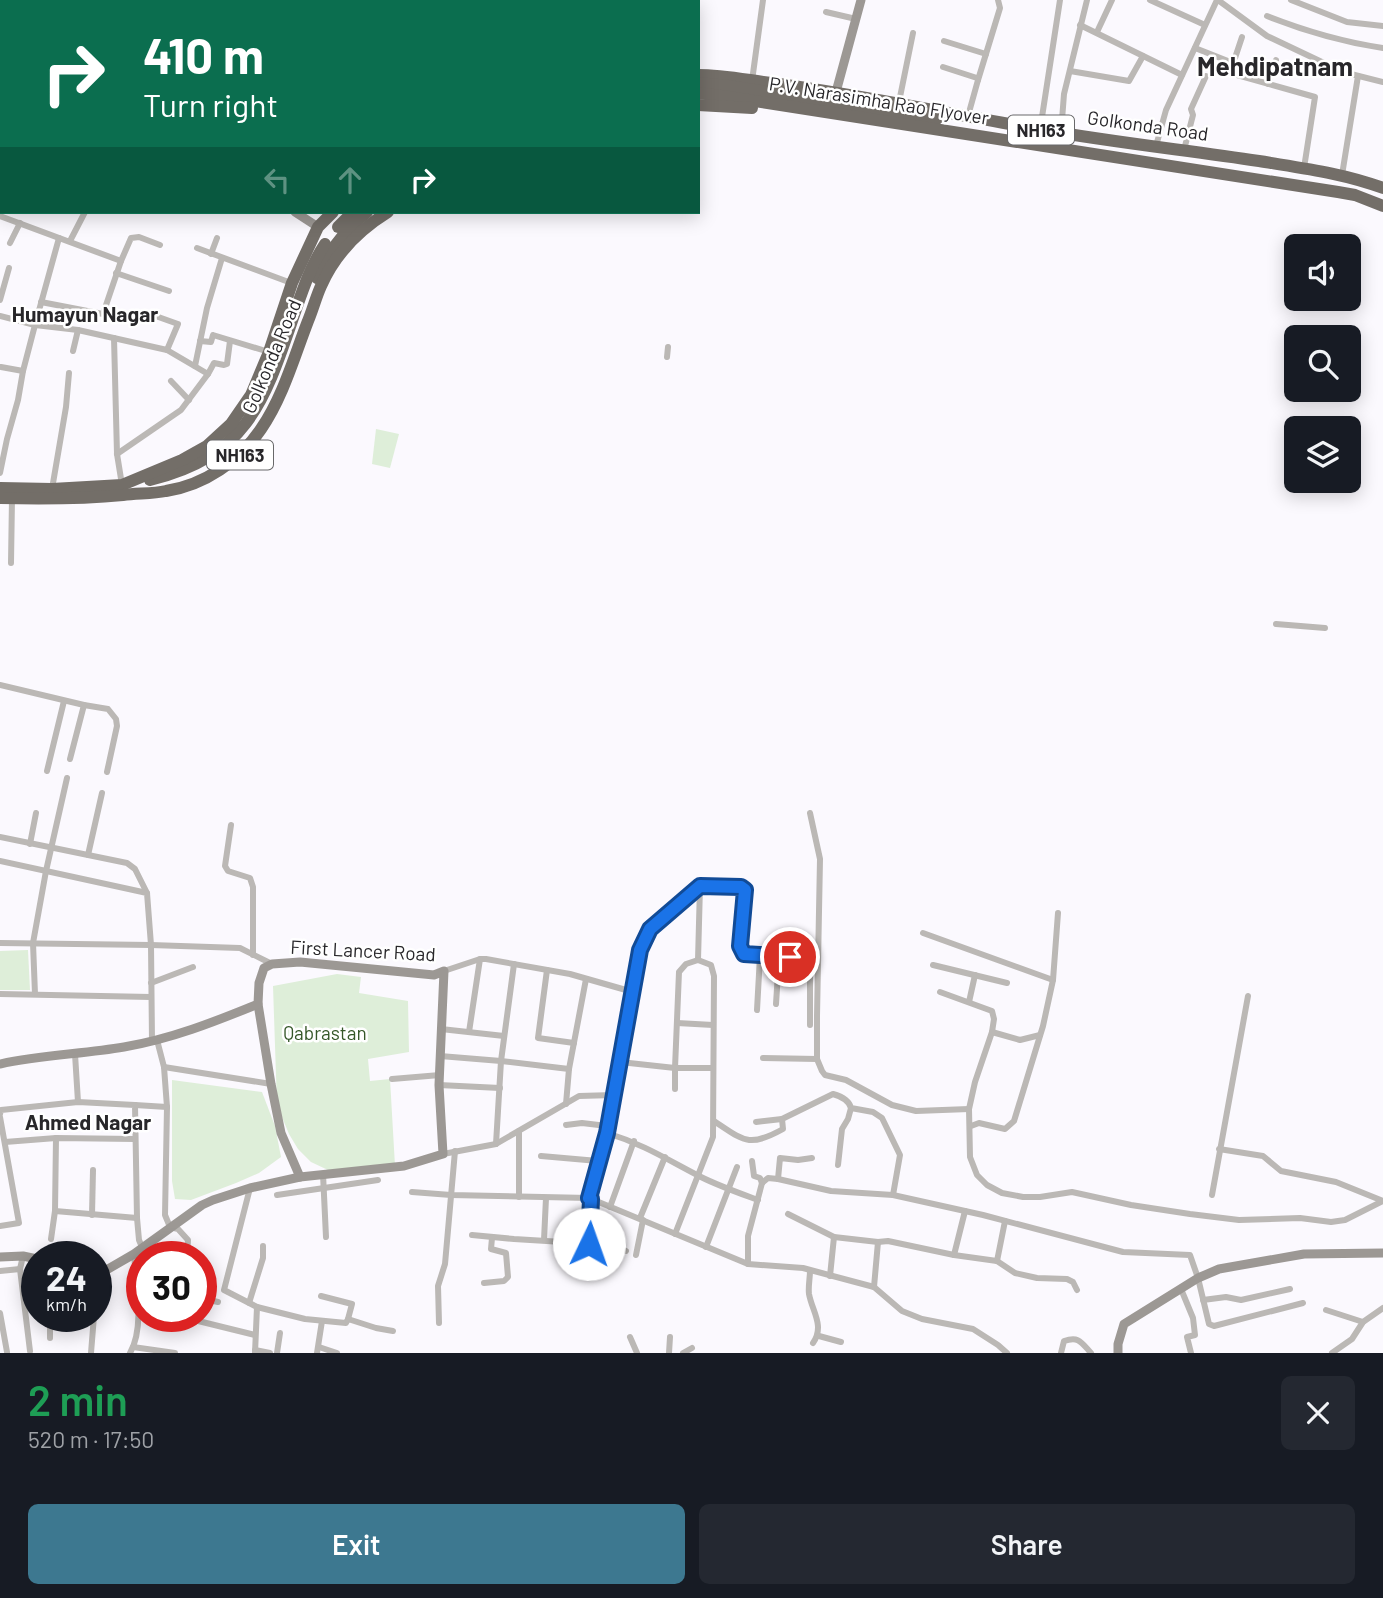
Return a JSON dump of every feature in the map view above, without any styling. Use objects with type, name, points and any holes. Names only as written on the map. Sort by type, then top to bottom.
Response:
[{"type":"highway","name":"Golkonda Road","points":[[700,75],[717,75],[836,92],[1040,130],[1258,161],[1342,175],[1383,188]]},
{"type":"highway","name":"P.V. Narasimha Rao Flyover","points":[[700,83],[1339,183],[1383,195]]},
{"type":"highway","name":"P.V. Narasimha Rao Flyover","points":[[700,93],[1338,192],[1355,195],[1383,206]]},
{"type":"highway","name":"NH163","points":[[700,105],[736,106],[858,122],[1181,175],[1254,184],[1348,199],[1383,212]]},
{"type":"highway","points":[[992,143],[996,121]]},
{"type":"highway","points":[[1254,184],[1258,161]]},
{"type":"highway","points":[[200,468],[233,437],[260,404],[313,264],[333,232],[351,214]]},
{"type":"highway","points":[[125,489],[216,463],[246,437],[267,408],[325,260],[351,224],[364,214]]},
{"type":"highway","name":"Golkonda Road","points":[[0,488],[165,492],[208,477],[239,456],[261,429],[275,405],[326,277],[340,254],[356,236],[385,214]]},
{"type":"highway","name":"Golkonda Road","points":[[6,498],[44,500],[125,489],[182,460],[215,439],[231,424],[251,395],[290,289],[325,217]]},
{"type":"highway","points":[[290,289],[316,300]]},
{"type":"street","points":[[752,81],[763,0]]},
{"type":"street","points":[[836,92],[862,0]]},
{"type":"street","points":[[968,116],[1000,8],[998,0]]},
{"type":"street","points":[[1040,130],[1060,0]]},
{"type":"street","points":[[1061,133],[1064,94],[1087,0]]},
{"type":"street","points":[[1097,32],[1112,0]]},
{"type":"street","points":[[1150,0],[1163,3],[1205,25]]},
{"type":"street","points":[[1156,146],[1166,110],[1218,0],[1267,36],[1343,72],[1383,82]]},
{"type":"street","points":[[1290,0],[1347,22],[1383,26]]},
{"type":"street","points":[[1315,10],[1318,0]]},
{"type":"street","points":[[825,12],[856,19]]},
{"type":"street","points":[[1267,16],[1302,30],[1383,48]]},
{"type":"street","points":[[1080,25],[1182,75]]},
{"type":"street","points":[[899,102],[913,33]]},
{"type":"street","points":[[1242,37],[1230,73],[1315,97],[1303,169]]},
{"type":"street","points":[[944,41],[986,54]]},
{"type":"street","points":[[1195,48],[1233,63]]},
{"type":"street","points":[[1069,71],[1129,81],[1143,56]]},
{"type":"street","points":[[1268,84],[1276,60]]},
{"type":"street","points":[[943,67],[978,80]]},
{"type":"street","points":[[1184,150],[1193,115],[1191,109],[1206,76]]},
{"type":"street","points":[[1342,175],[1358,76]]},
{"type":"street","points":[[70,241],[84,214]]},
{"type":"street","points":[[307,214],[325,217]]},
{"type":"street","points":[[0,216],[121,261]]},
{"type":"street","points":[[10,243],[20,223]]},
{"type":"street","points":[[41,302],[103,314],[131,238],[139,237],[160,244]]},
{"type":"street","points":[[0,473],[3,438],[18,400],[23,371],[59,238]]},
{"type":"street","points":[[211,254],[217,238]]},
{"type":"street","points":[[197,248],[290,289]]},
{"type":"street","points":[[195,366],[207,308],[222,258]]},
{"type":"street","points":[[0,300],[9,268]]},
{"type":"street","points":[[116,273],[169,291]]},
{"type":"street","points":[[150,314],[178,324],[167,350]]},
{"type":"street","points":[[0,316],[167,350],[208,374]]},
{"type":"street","points":[[74,351],[78,330]]},
{"type":"street","points":[[200,341],[211,342],[213,335],[268,352]]},
{"type":"street","points":[[114,338],[117,454],[125,489]]},
{"type":"street","points":[[117,454],[181,410],[214,363],[227,363],[230,341]]},
{"type":"street","points":[[667,357],[668,347]]},
{"type":"street","points":[[1,367],[23,371]]},
{"type":"street","points":[[52,489],[69,373]]},
{"type":"street","points":[[171,381],[189,400]]},
{"type":"street","points":[[6,498],[11,563]]},
{"type":"street","points":[[1276,624],[1325,628]]},
{"type":"street","points":[[0,685],[108,709],[116,719],[117,726],[107,772]]},
{"type":"street","points":[[47,771],[64,701]]},
{"type":"street","points":[[70,759],[83,705]]},
{"type":"street","points":[[35,994],[33,943],[67,778]]},
{"type":"street","points":[[88,855],[102,793]]},
{"type":"street","points":[[30,844],[36,813]]},
{"type":"street","points":[[810,813],[819,850],[820,867],[817,1059],[825,1075],[846,1080],[892,1105],[916,1111],[970,1109]]},
{"type":"street","points":[[231,825],[225,866],[228,871],[250,878],[253,887],[253,955]]},
{"type":"street","points":[[0,837],[127,863],[135,869],[147,893],[155,1040],[164,1067],[167,1107],[165,1215],[170,1227]]},
{"type":"street","points":[[0,861],[147,893]]},
{"type":"street","points":[[698,960],[700,886]]},
{"type":"street","points":[[589,1244],[590,1199],[614,1096],[640,950],[650,929],[700,886],[741,887],[745,890],[740,946],[744,954],[790,957],[810,962],[810,1025]]},
{"type":"street","points":[[971,1126],[979,1123],[1005,1129],[1014,1121],[1040,1035],[1053,980],[1058,913]]},
{"type":"street","points":[[790,957],[792,932]]},
{"type":"street","points":[[922,933],[1053,980]]},
{"type":"street","points":[[0,943],[240,948],[272,964]]},
{"type":"street","points":[[757,1010],[760,956]]},
{"type":"street","points":[[776,1004],[779,957]]},
{"type":"street","name":"First Lancer Road","points":[[258,1004],[259,983],[264,968],[272,964],[300,962],[434,975],[486,958],[570,974],[633,992]]},
{"type":"street","points":[[469,1032],[480,959]]},
{"type":"street","points":[[675,1089],[679,971],[686,964],[698,960],[710,965],[714,976],[713,1137],[675,1234]]},
{"type":"street","points":[[496,1144],[501,1061],[514,964]]},
{"type":"street","points":[[933,965],[1007,983]]},
{"type":"street","points":[[151,983],[193,967]]},
{"type":"street","points":[[547,970],[538,1038],[574,1043]]},
{"type":"street","points":[[443,1154],[439,1080],[444,971]]},
{"type":"street","points":[[970,1002],[975,975]]},
{"type":"street","points":[[566,1104],[569,1069],[586,979]]},
{"type":"street","points":[[940,992],[992,1011],[992,1032],[975,1082],[970,1109],[970,1157],[977,1175],[987,1185],[1002,1193],[1040,1197],[1072,1192],[1131,1205],[1239,1220],[1300,1218],[1331,1222],[1345,1220],[1383,1201]]},
{"type":"street","points":[[0,994],[151,997]]},
{"type":"street","points":[[1212,1195],[1248,996]]},
{"type":"street","points":[[0,1065],[155,1040],[198,1028],[258,1004],[281,1133],[300,1177]]},
{"type":"street","points":[[677,1023],[713,1025]]},
{"type":"street","points":[[441,1030],[504,1036]]},
{"type":"street","points":[[992,1032],[1020,1040],[1040,1035]]},
{"type":"street","points":[[75,1054],[78,1102]]},
{"type":"street","points":[[440,1056],[569,1069]]},
{"type":"street","points":[[763,1058],[817,1059]]},
{"type":"street","points":[[620,1062],[675,1068],[713,1068]]},
{"type":"street","points":[[164,1067],[271,1084]]},
{"type":"street","points":[[392,1079],[439,1080],[500,1088]]},
{"type":"street","points":[[756,1122],[793,1115],[833,1094],[850,1105],[873,1112],[882,1118],[900,1155],[893,1195]]},
{"type":"street","points":[[150,1241],[213,1199],[300,1177],[404,1166],[455,1151],[496,1144],[579,1096],[614,1096]]},
{"type":"street","points":[[0,1226],[19,1223],[1,1110],[78,1102],[167,1107]]},
{"type":"street","points":[[135,1105],[139,1241]]},
{"type":"street","points":[[838,1165],[842,1129],[848,1119],[850,1105]]},
{"type":"street","points":[[713,1125],[751,1141],[783,1129],[782,1119]]},
{"type":"street","points":[[566,1125],[582,1123],[607,1129],[699,1175],[758,1200]]},
{"type":"street","points":[[519,1131],[519,1197]]},
{"type":"street","points":[[5,1143],[56,1138],[135,1139]]},
{"type":"street","points":[[51,1239],[55,1211],[56,1138]]},
{"type":"street","points":[[610,1207],[634,1142]]},
{"type":"street","points":[[1219,1149],[1263,1156],[1281,1171],[1336,1182],[1383,1201]]},
{"type":"street","points":[[439,1323],[438,1286],[445,1264],[455,1151]]},
{"type":"street","points":[[541,1156],[598,1161]]},
{"type":"street","points":[[636,1255],[642,1219],[665,1157]]},
{"type":"street","points":[[778,1179],[780,1158],[812,1158]]},
{"type":"street","points":[[752,1161],[754,1176],[762,1182]]},
{"type":"street","points":[[706,1247],[737,1167]]},
{"type":"street","points":[[92,1215],[93,1171]]},
{"type":"street","points":[[323,1174],[326,1237]]},
{"type":"street","points":[[748,1264],[748,1237],[762,1182],[768,1178],[831,1191],[893,1195],[1123,1252],[1190,1255],[1209,1324],[1213,1326],[1303,1303]]},
{"type":"street","points":[[277,1195],[378,1180]]},
{"type":"street","points":[[250,1188],[224,1290],[257,1307],[305,1319],[346,1323],[352,1304],[321,1296]]},
{"type":"street","points":[[412,1192],[590,1199],[748,1264],[803,1268],[874,1287],[902,1311],[922,1319],[973,1329],[1007,1353]]},
{"type":"street","points":[[544,1240],[546,1198]]},
{"type":"street","points":[[55,1211],[137,1218]]},
{"type":"street","points":[[954,1255],[965,1211]]},
{"type":"street","points":[[788,1214],[834,1237],[888,1241],[997,1261],[1015,1273],[1037,1278],[1067,1279],[1073,1282],[1077,1290]]},
{"type":"street","points":[[997,1261],[1006,1221]]},
{"type":"street","points":[[170,1227],[178,1229],[188,1241]]},
{"type":"street","points":[[472,1235],[611,1245],[626,1251]]},
{"type":"street","points":[[484,1283],[505,1281],[508,1277],[506,1253],[491,1249],[492,1237]]},
{"type":"street","points":[[830,1276],[834,1237]]},
{"type":"street","points":[[874,1287],[878,1242]]},
{"type":"street","points":[[249,1303],[263,1258],[263,1246]]},
{"type":"street","points":[[1109,1353],[1118,1349],[1124,1324],[1198,1278],[1219,1269],[1304,1254],[1383,1253]]},
{"type":"street","points":[[0,1257],[21,1256]]},
{"type":"street","points":[[21,1265],[30,1351]]},
{"type":"street","points":[[0,1271],[20,1269]]},
{"type":"street","points":[[810,1271],[809,1292],[818,1321],[819,1336],[813,1343]]},
{"type":"street","points":[[1181,1289],[1193,1318],[1195,1335],[1187,1336],[1191,1353]]},
{"type":"street","points":[[1203,1300],[1226,1297],[1241,1300],[1290,1289]]},
{"type":"street","points":[[257,1307],[255,1351],[270,1353]]},
{"type":"street","points":[[1332,1353],[1352,1339],[1363,1322],[1383,1308]]},
{"type":"street","points":[[1326,1310],[1363,1322]]},
{"type":"street","points":[[0,1313],[7,1352]]},
{"type":"street","points":[[348,1319],[393,1331]]},
{"type":"street","points":[[322,1321],[318,1350],[337,1353]]},
{"type":"street","points":[[217,1326],[255,1335]]},
{"type":"street","points":[[50,1332],[50,1338]]},
{"type":"street","points":[[91,1353],[93,1332]]},
{"type":"street","points":[[136,1332],[131,1350],[175,1353]]},
{"type":"street","points":[[276,1353],[280,1333]]},
{"type":"street","points":[[630,1336],[637,1353]]},
{"type":"street","points":[[669,1353],[670,1336]]},
{"type":"street","points":[[819,1336],[841,1342]]},
{"type":"street","points":[[1061,1353],[1064,1341],[1072,1338],[1080,1341],[1090,1353]]},
{"type":"street","points":[[683,1353],[692,1348]]},
{"type":"green space","points":[[376,429],[399,434],[390,468],[372,464]]},
{"type":"green space","points":[[28,950],[30,990],[0,990],[0,951]]},
{"type":"green space","name":"Qabrastan","points":[[337,974],[361,977],[359,993],[408,1001],[409,1052],[368,1059],[370,1081],[390,1079],[395,1166],[328,1170],[311,1162],[298,1149],[289,1134],[277,1105],[273,986]]},
{"type":"green space","name":"Qabrastan","points":[[172,1080],[262,1092],[275,1126],[281,1157],[259,1173],[236,1183],[191,1200],[175,1199],[172,1181]]},
{"type":"district","name":"Mehdipatnam","points":[[1275,65]]},
{"type":"district","name":"Humayun Nagar","points":[[85,313]]},
{"type":"district","name":"Ahmed Nagar","points":[[88,1121]]},
{"type":"route","points":[[589,1244],[589,1198],[607,1133],[640,950],[650,929],[700,886],[741,887],[745,890],[740,946],[744,954],[790,957]]}]
